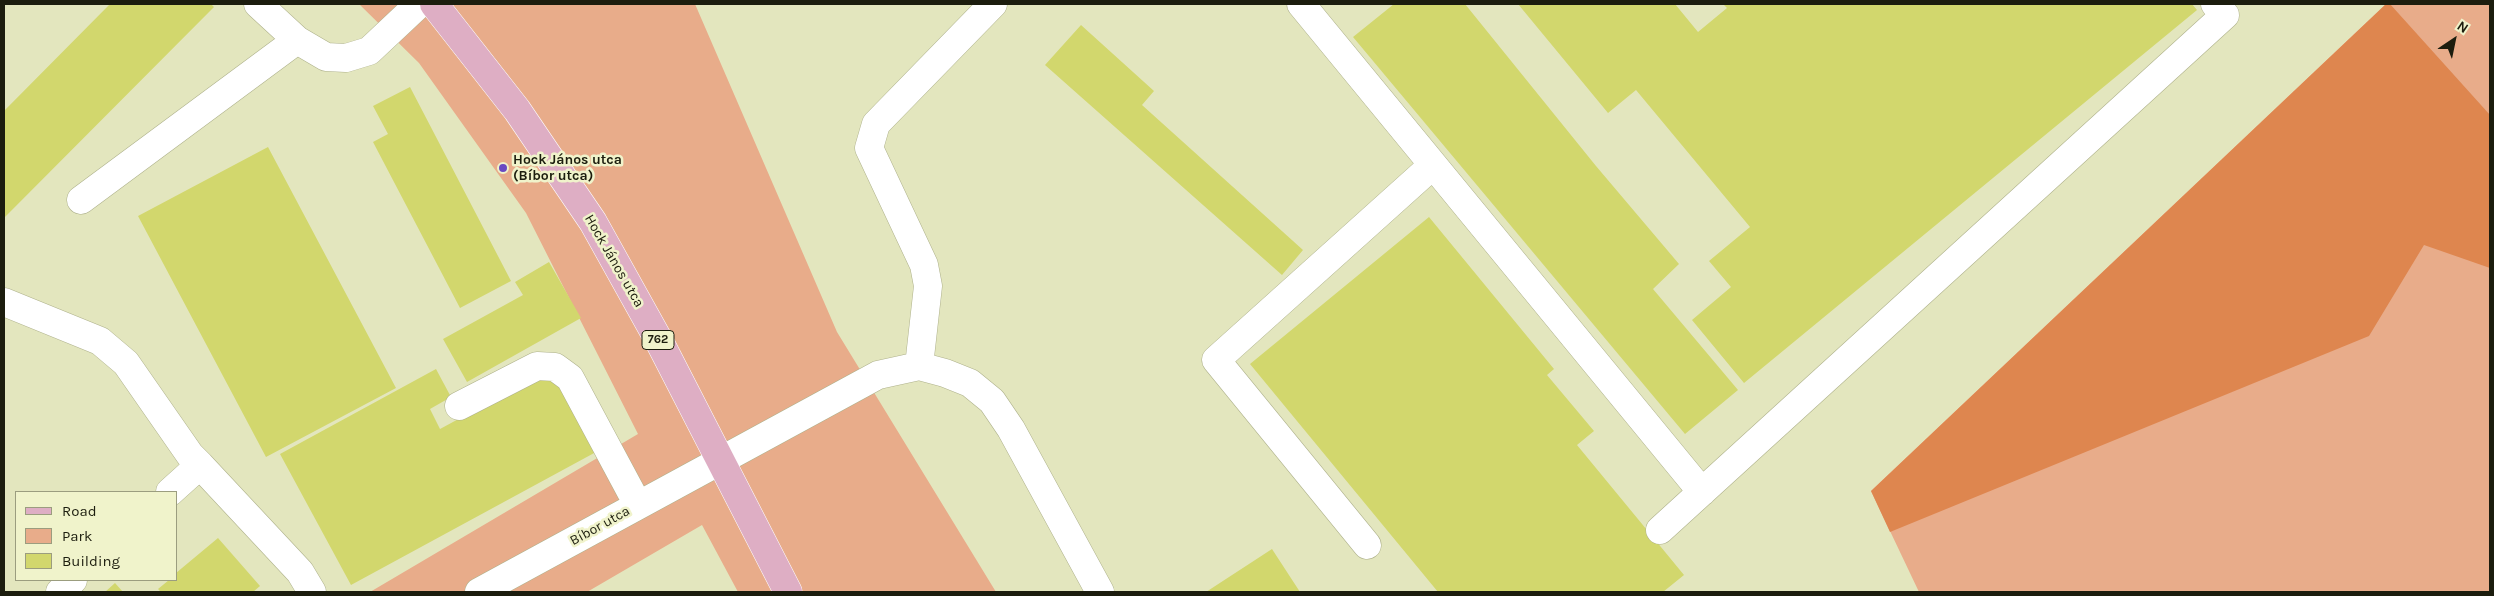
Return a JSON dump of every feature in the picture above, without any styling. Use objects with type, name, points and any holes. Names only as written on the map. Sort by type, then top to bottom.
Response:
[{"type":"main road","name":"Hock János utca","points":[[434,4],[517,110],[593,222],[656,336],[788,592]]},
{"type":"street","points":[[258,4],[297,40],[326,57],[346,58],[369,51],[419,4]]},
{"type":"street","points":[[992,4],[876,124],[869,148],[924,265],[928,286],[919,366],[945,372],[970,383],[992,401],[1011,429],[1100,592]]},
{"type":"street","points":[[1301,4],[1702,492]]},
{"type":"street","points":[[1660,530],[2225,15],[2215,4]]},
{"type":"street","points":[[81,200],[297,40]]},
{"type":"street","points":[[1368,545],[1216,360],[1433,165]]},
{"type":"street","points":[[4,302],[100,341],[126,363],[190,454],[300,572],[312,592]]},
{"type":"street","points":[[459,406],[537,366],[555,367],[570,378],[638,505]]},
{"type":"street","name":"Bíbor utca","points":[[479,592],[878,375],[919,366]]},
{"type":"street","points":[[171,491],[200,464]]},
{"type":"street","points":[[60,592],[72,581]]},
{"type":"green space","points":[[359,4],[695,4],[837,332],[996,592],[738,592],[702,525],[587,592],[370,592],[638,434],[526,213],[419,63]]},
{"type":"green space","points":[[2386,4],[2490,4],[2490,592],[1919,592],[1871,491]]},
{"type":"shaded area","points":[[2386,4],[2390,4],[2490,115],[2490,268],[2424,245],[2369,336],[1890,532],[1871,491]]},
{"type":"building","points":[[110,4],[211,4],[214,7],[4,218],[4,111]]},
{"type":"building","points":[[1394,4],[1465,4],[1596,166],[1679,264],[1653,289],[1738,390],[1685,434],[1353,37]]},
{"type":"building","points":[[1518,4],[1675,4],[1698,32],[1727,8],[1723,4],[2192,4],[2197,10],[1744,383],[1692,320],[1731,287],[1709,261],[1750,227],[1636,90],[1608,113]]},
{"type":"building","points":[[1081,25],[1154,91],[1142,105],[1303,250],[1282,275],[1045,65]]},
{"type":"building","points":[[410,87],[511,281],[460,308],[373,142],[388,134],[373,106]]},
{"type":"building","points":[[268,147],[396,388],[266,457],[138,216]]},
{"type":"building","points":[[1429,217],[1554,369],[1547,375],[1594,431],[1577,445],[1684,575],[1663,592],[1438,592],[1250,364]]},
{"type":"building","points":[[549,262],[581,318],[467,382],[443,339],[523,295],[515,282]]},
{"type":"building","points":[[436,369],[451,397],[430,409],[440,429],[551,369],[596,452],[351,585],[280,454]]},
{"type":"building","points":[[218,538],[260,586],[253,592],[161,592],[158,589],[168,581],[178,581],[178,571]]},
{"type":"building","points":[[1272,549],[1300,592],[1206,592]]},
{"type":"building","points":[[115,583],[123,592],[105,592]]},
{"type":"place","name":"Hock János utca (Bíbor utca)","points":[[503,168]]}]
